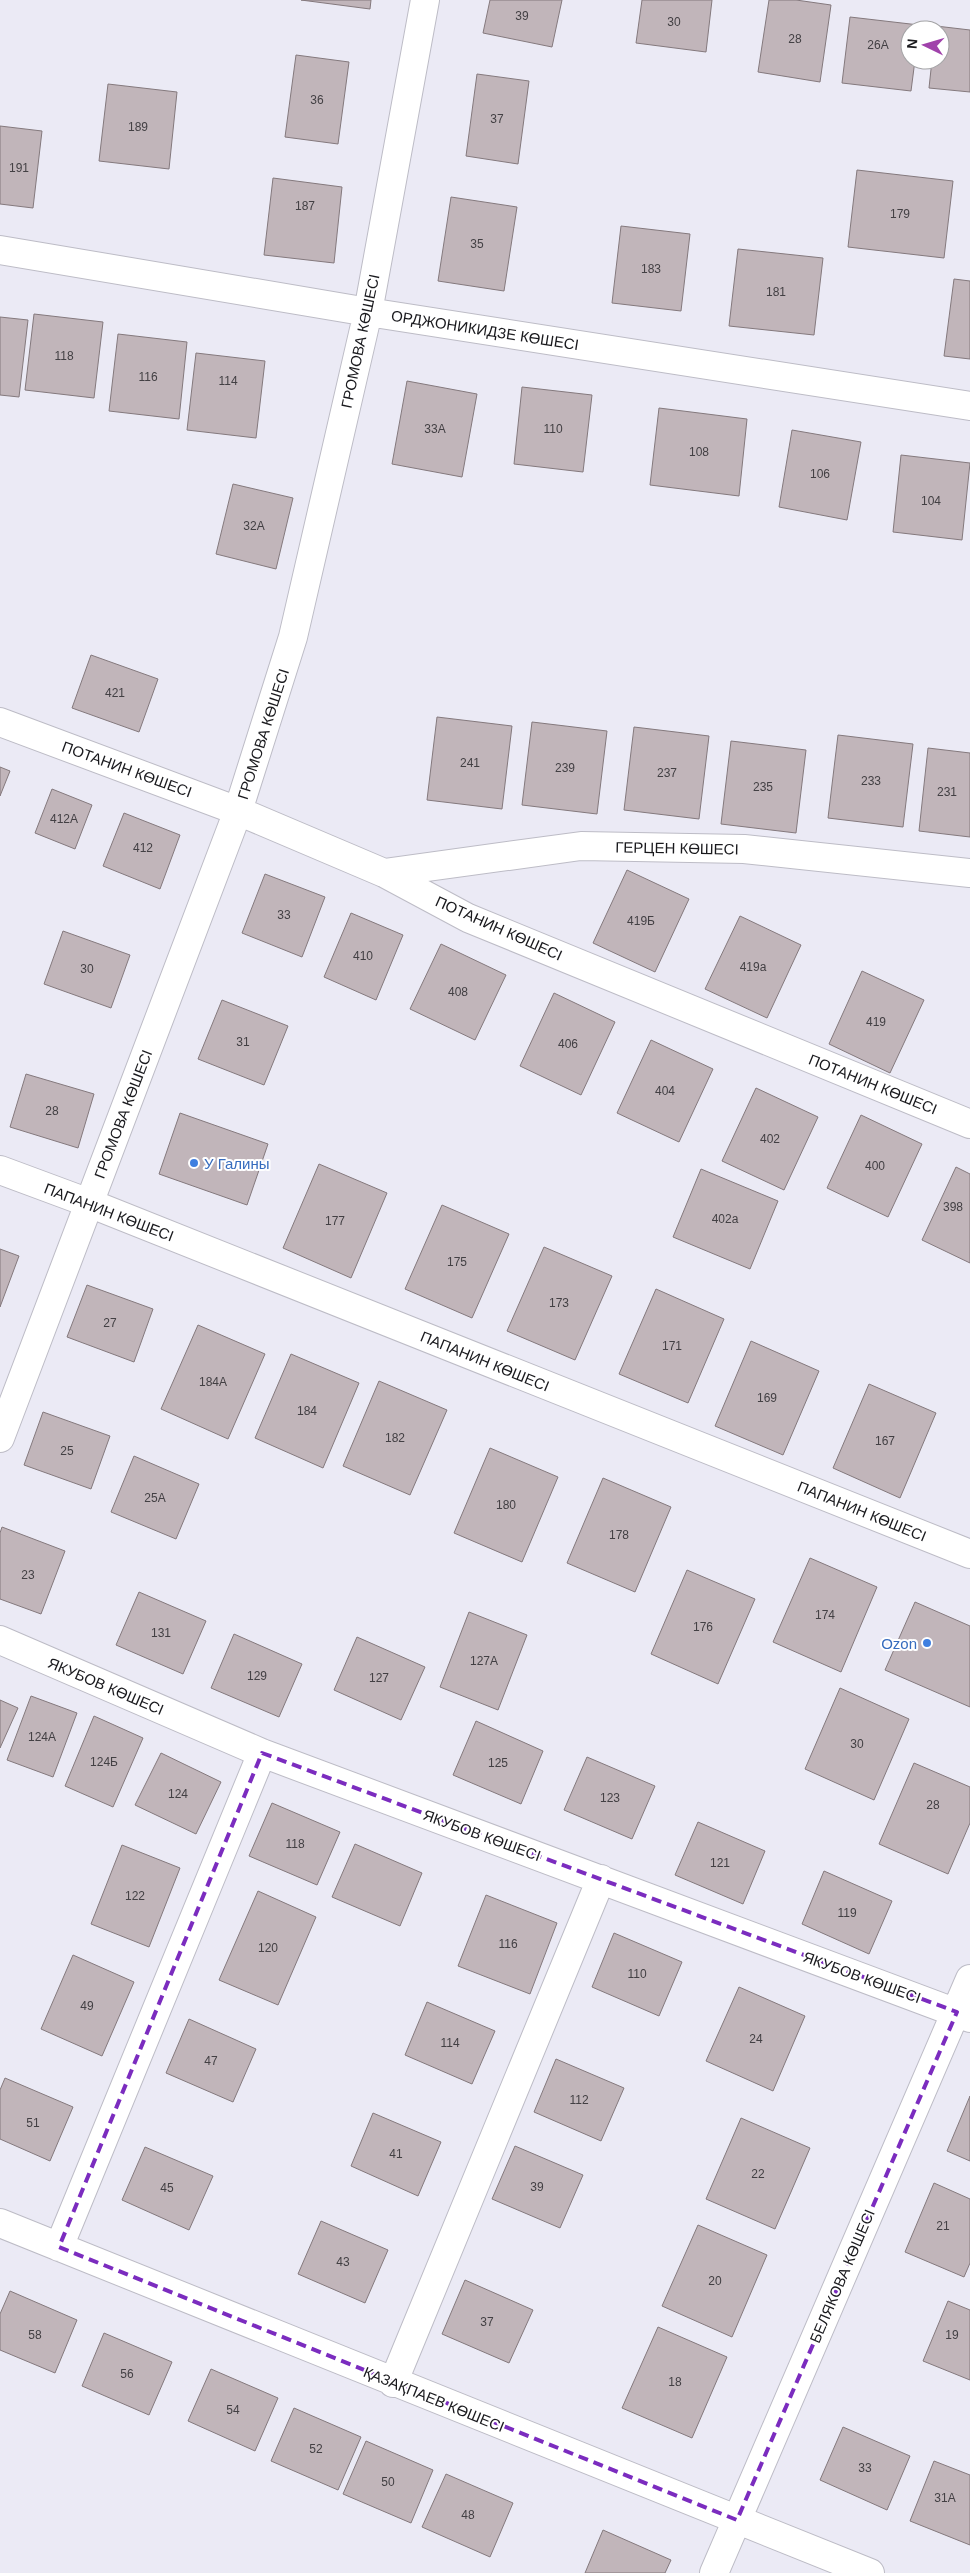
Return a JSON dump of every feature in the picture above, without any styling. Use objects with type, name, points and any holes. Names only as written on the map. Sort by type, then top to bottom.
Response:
[{"type":"street","name":"ГРОМОВА КӨШЕСІ","points":[[0,1438],[238,811],[294,636],[368,312],[425,0]]},
{"type":"street","name":"ОРДЖОНИКИДЗЕ КӨШЕСІ","points":[[0,250],[368,312],[970,406]]},
{"type":"street","name":"ПОТАНИН КӨШЕСІ","points":[[0,722],[238,811],[384,873],[468,918],[970,1124]]},
{"type":"street","name":"ГЕРЦЕН КӨШЕСІ","points":[[384,873],[580,846],[744,849],[970,873]]},
{"type":"street","name":"ПАПАНИН КӨШЕСІ","points":[[0,1170],[89,1203],[970,1554]]},
{"type":"street","name":"ЯКУБОВ КӨШЕСІ","points":[[0,1640],[262,1753],[963,2015]]},
{"type":"street","points":[[59,2246],[262,1753]]},
{"type":"street","points":[[393,2383],[601,1880]]},
{"type":"street","name":"БЕЛЯКОВА КӨШЕСІ","points":[[714,2573],[963,2015],[970,1979]]},
{"type":"street","name":"ҚАЗАҚПАЕВ КӨШЕСІ","points":[[0,2223],[393,2383],[870,2573]]},
{"type":"highlighted area","points":[[262,1753],[957,2012],[737,2520],[59,2247]]},
{"type":"building","points":[[301,0],[371,0],[370,9]]},
{"type":"building","points":[[490,0],[562,0],[552,47],[483,33]]},
{"type":"building","points":[[642,0],[712,0],[706,52],[636,43]]},
{"type":"building","points":[[769,0],[796,0],[831,5],[820,82],[758,72]]},
{"type":"building","points":[[850,17],[900,23],[900,70],[914,70],[911,91],[842,83]]},
{"type":"building","points":[[950,28],[970,30],[970,92],[929,88],[931,70],[950,70]]},
{"type":"building","points":[[296,55],[349,62],[338,144],[285,137]]},
{"type":"building","points":[[477,74],[529,81],[518,164],[466,156]]},
{"type":"building","points":[[108,84],[177,92],[169,169],[99,161]]},
{"type":"building","points":[[0,126],[42,131],[33,208],[0,204]]},
{"type":"building","points":[[857,170],[953,181],[944,258],[848,247]]},
{"type":"building","points":[[273,178],[342,187],[334,263],[264,255]]},
{"type":"building","points":[[451,197],[517,207],[504,291],[438,281]]},
{"type":"building","points":[[621,226],[690,234],[681,311],[612,303]]},
{"type":"building","points":[[738,249],[823,258],[814,335],[729,326]]},
{"type":"building","points":[[954,279],[970,281],[970,359],[944,356]]},
{"type":"building","points":[[34,314],[103,322],[94,398],[25,390]]},
{"type":"building","points":[[0,317],[28,320],[19,397],[0,395]]},
{"type":"building","points":[[118,334],[187,342],[179,419],[109,411]]},
{"type":"building","points":[[196,353],[265,361],[256,438],[187,430]]},
{"type":"building","points":[[407,381],[477,394],[462,477],[392,464]]},
{"type":"building","points":[[522,387],[592,395],[583,472],[514,464]]},
{"type":"building","points":[[659,408],[747,419],[739,496],[650,485]]},
{"type":"building","points":[[792,430],[861,442],[847,520],[779,507]]},
{"type":"building","points":[[901,455],[970,463],[962,540],[893,532]]},
{"type":"building","points":[[233,484],[293,498],[276,569],[216,554]]},
{"type":"building","points":[[91,655],[158,679],[139,732],[72,708]]},
{"type":"building","points":[[437,717],[512,726],[502,809],[427,800]]},
{"type":"building","points":[[532,722],[607,731],[597,814],[522,805]]},
{"type":"building","points":[[634,727],[709,736],[699,819],[624,810]]},
{"type":"building","points":[[838,735],[913,744],[903,827],[828,818]]},
{"type":"building","points":[[731,741],[806,750],[796,833],[721,824]]},
{"type":"building","points":[[928,748],[970,753],[970,837],[919,831]]},
{"type":"building","points":[[0,767],[10,771],[0,796]]},
{"type":"building","points":[[52,789],[92,805],[75,849],[35,833]]},
{"type":"building","points":[[124,813],[180,835],[160,889],[103,866]]},
{"type":"building","points":[[627,870],[689,899],[655,972],[593,943]]},
{"type":"building","points":[[265,874],[325,897],[302,957],[242,933]]},
{"type":"building","points":[[351,913],[403,935],[376,1000],[324,977]]},
{"type":"building","points":[[740,916],[801,945],[767,1018],[705,989]]},
{"type":"building","points":[[63,931],[130,955],[111,1008],[44,984]]},
{"type":"building","points":[[441,944],[506,975],[475,1040],[410,1009]]},
{"type":"building","points":[[862,971],[924,1000],[890,1073],[829,1044]]},
{"type":"building","points":[[554,993],[615,1022],[581,1095],[520,1066]]},
{"type":"building","points":[[222,1000],[288,1026],[264,1085],[198,1059]]},
{"type":"building","points":[[651,1040],[713,1069],[679,1142],[617,1113]]},
{"type":"building","points":[[26,1074],[94,1094],[78,1148],[10,1127]]},
{"type":"building","points":[[756,1088],[818,1117],[784,1190],[722,1161]]},
{"type":"building","points":[[180,1113],[268,1144],[247,1205],[159,1174]]},
{"type":"building","points":[[861,1115],[922,1144],[888,1217],[827,1188]]},
{"type":"building","points":[[319,1164],[387,1193],[351,1278],[283,1248]]},
{"type":"building","points":[[956,1167],[970,1174],[970,1263],[922,1240]]},
{"type":"building","points":[[701,1169],[778,1201],[750,1269],[673,1237]]},
{"type":"building","points":[[442,1205],[509,1234],[472,1318],[405,1289]]},
{"type":"building","points":[[544,1247],[612,1276],[575,1360],[507,1331]]},
{"type":"building","points":[[0,1249],[19,1256],[0,1307]]},
{"type":"building","points":[[87,1285],[153,1309],[134,1362],[67,1337]]},
{"type":"building","points":[[656,1289],[724,1319],[688,1403],[619,1374]]},
{"type":"building","points":[[198,1325],[265,1354],[228,1439],[161,1409]]},
{"type":"building","points":[[751,1341],[819,1371],[783,1455],[715,1426]]},
{"type":"building","points":[[291,1354],[359,1383],[323,1468],[255,1438]]},
{"type":"building","points":[[379,1381],[447,1410],[410,1495],[343,1466]]},
{"type":"building","points":[[869,1384],[936,1413],[900,1498],[833,1468]]},
{"type":"building","points":[[43,1412],[110,1436],[91,1489],[24,1465]]},
{"type":"building","points":[[490,1448],[558,1477],[522,1562],[454,1533]]},
{"type":"building","points":[[134,1456],[199,1484],[176,1539],[111,1512]]},
{"type":"building","points":[[603,1478],[671,1507],[635,1592],[567,1563]]},
{"type":"building","points":[[2,1527],[65,1551],[41,1614],[0,1599],[0,1533]]},
{"type":"building","points":[[810,1558],[877,1587],[841,1672],[773,1642]]},
{"type":"building","points":[[687,1570],[755,1599],[718,1684],[651,1654]]},
{"type":"building","points":[[139,1592],[206,1621],[183,1674],[116,1645]]},
{"type":"building","points":[[915,1602],[970,1626],[970,1707],[885,1670]]},
{"type":"building","points":[[469,1612],[527,1635],[498,1710],[440,1687]]},
{"type":"building","points":[[234,1634],[302,1664],[279,1717],[211,1688]]},
{"type":"building","points":[[357,1637],[425,1667],[401,1720],[334,1690]]},
{"type":"building","points":[[840,1688],[909,1719],[874,1800],[805,1769]]},
{"type":"building","points":[[31,1696],[77,1713],[53,1777],[7,1760]]},
{"type":"building","points":[[0,1700],[18,1708],[0,1748]]},
{"type":"building","points":[[94,1716],[143,1738],[113,1807],[65,1786]]},
{"type":"building","points":[[476,1721],[543,1751],[521,1804],[453,1775]]},
{"type":"building","points":[[161,1753],[221,1782],[196,1834],[135,1805]]},
{"type":"building","points":[[587,1757],[655,1786],[632,1839],[564,1810]]},
{"type":"building","points":[[914,1763],[970,1787],[970,1823],[948,1874],[879,1844]]},
{"type":"building","points":[[272,1803],[340,1832],[317,1885],[249,1856]]},
{"type":"building","points":[[698,1822],[765,1851],[743,1904],[675,1875]]},
{"type":"building","points":[[355,1844],[422,1873],[400,1926],[332,1897]]},
{"type":"building","points":[[122,1845],[180,1868],[149,1947],[91,1924]]},
{"type":"building","points":[[824,1871],[892,1901],[869,1954],[802,1924]]},
{"type":"building","points":[[258,1891],[316,1917],[278,2005],[219,1980]]},
{"type":"building","points":[[486,1895],[557,1923],[530,1994],[458,1966]]},
{"type":"building","points":[[614,1933],[682,1962],[659,2016],[592,1987]]},
{"type":"building","points":[[73,1955],[134,1982],[102,2056],[41,2029]]},
{"type":"building","points":[[739,1987],[805,2016],[773,2091],[706,2061]]},
{"type":"building","points":[[427,2002],[495,2031],[472,2084],[405,2055]]},
{"type":"building","points":[[189,2019],[256,2049],[233,2102],[166,2073]]},
{"type":"building","points":[[556,2059],[624,2088],[601,2141],[534,2112]]},
{"type":"building","points":[[5,2078],[73,2107],[50,2161],[0,2139],[0,2090]]},
{"type":"building","points":[[970,2096],[970,2161],[947,2151]]},
{"type":"building","points":[[373,2113],[441,2142],[418,2196],[351,2166]]},
{"type":"building","points":[[741,2118],[810,2148],[775,2229],[706,2199]]},
{"type":"building","points":[[515,2146],[583,2175],[560,2228],[492,2199]]},
{"type":"building","points":[[145,2147],[213,2176],[189,2230],[122,2200]]},
{"type":"building","points":[[934,2183],[970,2199],[970,2263],[964,2277],[905,2252]]},
{"type":"building","points":[[321,2221],[388,2250],[365,2303],[298,2274]]},
{"type":"building","points":[[698,2225],[767,2255],[732,2337],[662,2306]]},
{"type":"building","points":[[465,2280],[533,2310],[509,2363],[442,2334]]},
{"type":"building","points":[[10,2291],[77,2320],[55,2373],[0,2350],[0,2314]]},
{"type":"building","points":[[948,2301],[970,2310],[970,2380],[923,2361]]},
{"type":"building","points":[[658,2327],[727,2357],[692,2438],[622,2408]]},
{"type":"building","points":[[104,2333],[172,2362],[149,2415],[82,2386]]},
{"type":"building","points":[[211,2369],[278,2398],[255,2451],[188,2421]]},
{"type":"building","points":[[294,2408],[361,2437],[338,2490],[271,2461]]},
{"type":"building","points":[[843,2427],[910,2456],[887,2510],[820,2480]]},
{"type":"building","points":[[366,2441],[433,2470],[411,2523],[343,2494]]},
{"type":"building","points":[[934,2461],[970,2475],[970,2545],[910,2521]]},
{"type":"building","points":[[446,2474],[513,2503],[490,2557],[422,2527]]},
{"type":"building","points":[[603,2530],[671,2560],[665,2573],[585,2573]]},
{"type":"place","name":"У Галины","points":[[194,1163]]},
{"type":"place","name":"Ozon","points":[[927,1643]]}]
